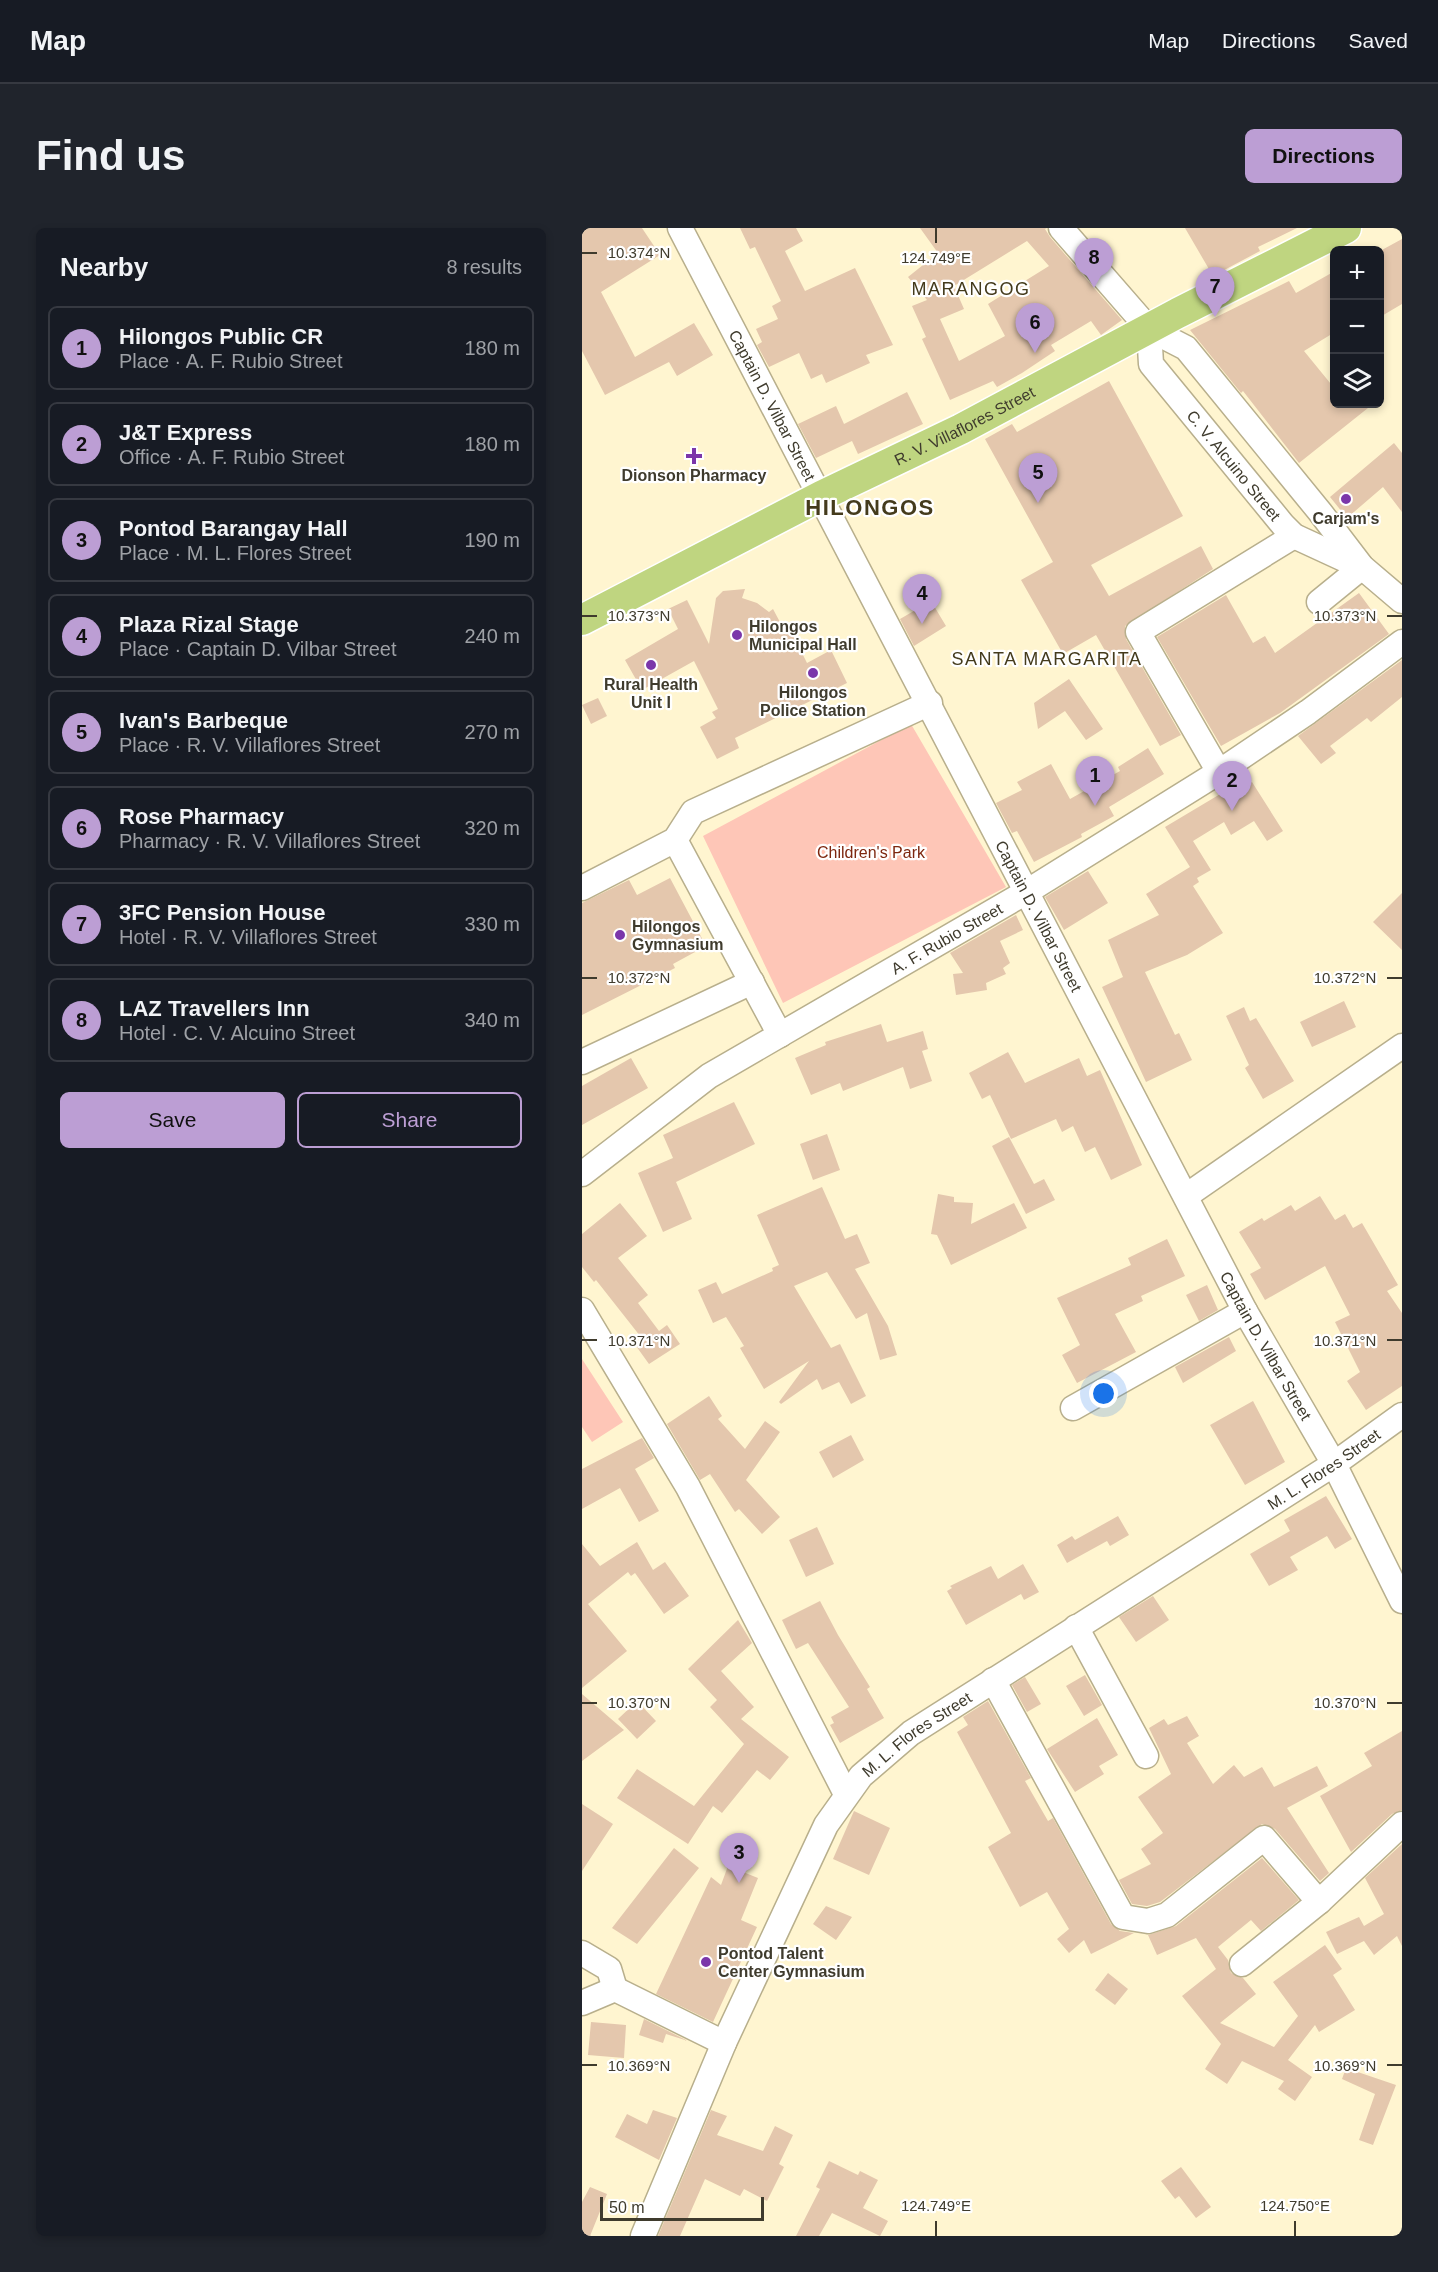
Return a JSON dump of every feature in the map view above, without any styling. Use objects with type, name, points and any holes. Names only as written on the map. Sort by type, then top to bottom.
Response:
[{"type":"main road","name":"R. V. Villaflores Street","points":[[582,620],[821,496],[961,429],[1149,328],[1346,228]]},
{"type":"street","name":"Captain D. Vilbar Street","points":[[680,228],[930,703],[956,758],[1028,891],[1245,1311],[1334,1464],[1402,1601]]},
{"type":"street","name":"C. V. Alcuino Street","points":[[1061,228],[1149,328],[1186,348],[1362,567],[1402,601]]},
{"type":"street","name":"C. V. Alcuino Street","points":[[1149,328],[1151,364],[1294,536],[1362,567]]},
{"type":"street","points":[[1219,772],[1138,632],[1294,536]]},
{"type":"street","points":[[1318,602],[1362,567]]},
{"type":"street","name":"A. F. Rubio Street","points":[[582,1174],[709,1076],[1028,891],[1219,772],[1308,712],[1402,642]]},
{"type":"street","points":[[582,888],[675,840],[693,812],[930,703]]},
{"type":"street","points":[[675,840],[780,1035]]},
{"type":"street","points":[[582,1062],[752,982]]},
{"type":"street","points":[[1186,1196],[1402,1046]]},
{"type":"street","points":[[582,1310],[688,1487],[846,1794]]},
{"type":"street","points":[[1073,1408],[1245,1311]]},
{"type":"street","name":"M. L. Flores Street","points":[[643,2236],[724,2043],[808,1861],[826,1826],[846,1794],[861,1776],[910,1733],[1334,1464],[1402,1415]]},
{"type":"street","points":[[1076,1627],[1146,1756]]},
{"type":"street","points":[[993,1680],[1123,1917],[1148,1921],[1167,1915],[1264,1838],[1319,1902]]},
{"type":"street","points":[[1242,1964],[1319,1902],[1402,1824]]},
{"type":"street","points":[[582,1953],[609,1969],[615,1989],[724,2043]]},
{"type":"street","points":[[582,2003],[615,1989]]},
{"type":"green space","name":"Children's Park","points":[[911,724],[1006,887],[783,1003],[703,836]]},
{"type":"green space","points":[[582,1359],[623,1422],[592,1442],[582,1427]]},
{"type":"building","points":[[582,228],[642,228],[660,255],[601,292],[635,357],[694,323],[713,355],[677,376],[669,362],[605,395],[582,351]]},
{"type":"building","points":[[740,228],[796,228],[803,241],[785,251],[805,291],[855,268],[893,345],[866,355],[870,363],[826,383],[822,374],[811,379],[799,353],[769,367],[757,345],[762,342],[756,329],[778,319],[772,306],[781,301],[755,247],[750,249]]},
{"type":"building","points":[[920,228],[1047,228],[1045,229],[1050,237],[1122,320],[1101,335],[1091,321],[1051,345],[1055,351],[1022,373],[997,387],[993,381],[950,400],[922,339],[926,337],[912,306],[927,300],[908,277],[938,253]],"holes":[[[1027,241],[1049,266],[988,304],[1005,336],[959,361],[940,319],[964,309],[954,286]]]},
{"type":"building","points":[[1185,228],[1297,228],[1258,247],[1260,251],[1213,276]]},
{"type":"building","points":[[1402,239],[1402,304],[1384,315],[1384,300],[1384,249]]},
{"type":"building","points":[[1330,274],[1330,335],[1304,351],[1330,383],[1330,408],[1368,408],[1299,463],[1243,391],[1241,393],[1190,330],[1289,281],[1296,293]]},
{"type":"building","points":[[1109,381],[1183,516],[1091,565],[1109,596],[1201,546],[1213,569],[1125,626],[1126,639],[1181,735],[1160,746],[1096,635],[1063,654],[1021,580],[1053,562],[985,439],[1012,424],[1017,432]]},
{"type":"building","points":[[907,392],[923,424],[858,454],[852,441],[816,458],[798,424],[836,406],[844,424]]},
{"type":"building","points":[[1394,443],[1402,453],[1402,512],[1383,487],[1347,518],[1330,497]]},
{"type":"building","points":[[745,589],[742,598],[757,603],[769,612],[773,609],[781,624],[787,623],[807,663],[831,650],[847,683],[735,738],[739,748],[717,759],[700,727],[716,718],[712,712],[718,709],[694,661],[642,690],[625,660],[678,629],[668,609],[687,600],[709,644],[716,598],[723,591]]},
{"type":"building","points":[[1359,593],[1389,634],[1280,713],[1221,746],[1157,637],[1226,595],[1253,643],[1265,636],[1275,653]]},
{"type":"building","points":[[931,601],[946,626],[914,646],[900,619]]},
{"type":"building","points":[[1402,660],[1402,697],[1371,722],[1367,718],[1330,746],[1336,753],[1321,764],[1298,736]]},
{"type":"building","points":[[1069,679],[1103,729],[1086,740],[1065,711],[1038,729],[1034,703]]},
{"type":"building","points":[[598,698],[607,716],[591,724],[582,705]]},
{"type":"building","points":[[1148,748],[1164,774],[1109,807],[1114,816],[1081,834],[1082,837],[1034,862],[1017,831],[1012,833],[996,803],[1022,790],[1017,782],[1051,764],[1070,799],[1120,771],[1118,767]]},
{"type":"building","points":[[1252,782],[1283,831],[1267,841],[1254,821],[1231,835],[1224,822],[1193,841],[1211,870],[1197,878],[1199,882],[1193,886],[1223,933],[1187,955],[1145,972],[1175,1035],[1179,1033],[1192,1060],[1146,1082],[1102,987],[1123,977],[1108,940],[1159,915],[1146,894],[1190,867],[1165,827],[1232,787],[1235,792]]},
{"type":"building","points":[[1088,871],[1108,903],[1064,930],[1045,897]]},
{"type":"building","name":"Hilongos Gymnasium","points":[[670,878],[706,946],[673,964],[675,968],[582,1015],[582,903],[629,880],[637,895]]},
{"type":"building","points":[[1402,893],[1402,950],[1373,922]]},
{"type":"building","points":[[1016,915],[1023,930],[1000,941],[1010,963],[1003,968],[1006,974],[986,983],[987,990],[956,995],[953,974],[963,973],[950,953]]},
{"type":"building","points":[[1344,1001],[1356,1027],[1312,1047],[1300,1022]]},
{"type":"building","points":[[1244,1007],[1250,1021],[1256,1018],[1294,1081],[1263,1099],[1245,1068],[1249,1065],[1226,1016]]},
{"type":"building","points":[[881,1024],[887,1042],[923,1031],[928,1049],[922,1051],[932,1081],[910,1089],[903,1067],[843,1091],[840,1083],[811,1095],[795,1058],[826,1045],[825,1042]]},
{"type":"building","points":[[1008,1052],[1025,1083],[1079,1058],[1087,1076],[1100,1070],[1142,1165],[1111,1180],[1095,1147],[1085,1152],[1073,1126],[1062,1132],[1056,1119],[1011,1139],[990,1095],[982,1099],[969,1073]]},
{"type":"building","points":[[631,1058],[648,1088],[582,1125],[582,1086]]},
{"type":"building","points":[[734,1102],[755,1144],[676,1182],[692,1219],[663,1232],[638,1173],[673,1158],[663,1135]]},
{"type":"building","points":[[827,1134],[840,1170],[813,1180],[800,1144]]},
{"type":"building","points":[[1009,1137],[1034,1184],[1044,1179],[1055,1200],[1026,1214],[992,1146]]},
{"type":"building","points":[[822,1187],[845,1239],[857,1234],[870,1263],[855,1269],[888,1326],[897,1355],[880,1360],[867,1313],[856,1319],[827,1272],[794,1286],[831,1348],[840,1344],[866,1396],[851,1404],[839,1382],[822,1390],[817,1379],[781,1404],[779,1402],[809,1361],[764,1389],[740,1348],[744,1346],[726,1317],[713,1323],[698,1290],[716,1282],[722,1294],[773,1271],[772,1268],[779,1265],[757,1215]]},
{"type":"building","points":[[938,1194],[954,1197],[954,1202],[973,1203],[971,1224],[1014,1203],[1027,1228],[951,1265],[937,1235],[931,1234]]},
{"type":"building","points":[[1320,1196],[1335,1220],[1345,1214],[1353,1228],[1362,1223],[1398,1285],[1387,1291],[1402,1313],[1402,1386],[1366,1410],[1347,1381],[1360,1372],[1335,1322],[1350,1315],[1325,1266],[1265,1300],[1250,1274],[1261,1268],[1239,1232],[1262,1218],[1264,1221],[1291,1205],[1295,1211]]},
{"type":"building","points":[[620,1203],[647,1236],[618,1258],[648,1295],[638,1303],[659,1331],[667,1325],[680,1344],[649,1364],[636,1346],[644,1341],[596,1280],[594,1282],[582,1267],[582,1234]]},
{"type":"building","points":[[1167,1239],[1185,1276],[1141,1296],[1143,1301],[1115,1314],[1136,1352],[1077,1383],[1062,1355],[1080,1345],[1057,1298],[1131,1265],[1128,1258]]},
{"type":"building","points":[[1207,1285],[1218,1310],[1199,1321],[1186,1295]]},
{"type":"building","points":[[1229,1337],[1236,1351],[1183,1383],[1175,1367]]},
{"type":"building","points":[[709,1396],[722,1416],[718,1419],[745,1449],[765,1421],[780,1432],[746,1480],[780,1517],[762,1534],[739,1509],[735,1512],[710,1474],[700,1480],[667,1424]]},
{"type":"building","points":[[1253,1401],[1285,1462],[1245,1485],[1210,1425]]},
{"type":"building","points":[[851,1435],[864,1460],[833,1478],[819,1452]]},
{"type":"building","points":[[642,1438],[654,1458],[635,1469],[659,1511],[639,1522],[620,1488],[582,1509],[582,1469]]},
{"type":"building","points":[[1326,1496],[1352,1539],[1335,1549],[1327,1536],[1290,1557],[1298,1570],[1269,1586],[1250,1554],[1290,1531],[1284,1520]]},
{"type":"building","points":[[1118,1516],[1129,1535],[1110,1546],[1107,1541],[1067,1563],[1057,1545],[1072,1536],[1075,1540]]},
{"type":"building","points":[[817,1527],[834,1564],[806,1577],[789,1540]]},
{"type":"building","points":[[637,1542],[653,1570],[665,1562],[689,1596],[664,1614],[635,1573],[631,1576],[628,1572],[588,1604],[627,1651],[582,1688],[582,1544],[600,1566]]},
{"type":"building","points":[[1023,1564],[1039,1592],[1024,1600],[1021,1594],[966,1625],[947,1591],[952,1588],[950,1586],[991,1566],[998,1579]]},
{"type":"building","points":[[1153,1596],[1169,1620],[1136,1642],[1119,1617]]},
{"type":"building","points":[[820,1601],[870,1687],[867,1689],[884,1718],[840,1743],[830,1725],[834,1723],[831,1717],[849,1707],[808,1643],[796,1649],[782,1620]]},
{"type":"building","points":[[738,1620],[752,1643],[721,1671],[754,1707],[741,1719],[789,1757],[770,1780],[757,1770],[722,1813],[713,1806],[688,1844],[617,1798],[637,1769],[694,1806],[744,1744],[710,1707],[717,1700],[688,1669]]},
{"type":"building","points":[[1085,1675],[1102,1705],[1084,1716],[1066,1686]]},
{"type":"building","points":[[1025,1677],[1041,1704],[1027,1712],[1012,1685]]},
{"type":"building","points":[[582,1694],[624,1730],[582,1761]]},
{"type":"building","points":[[637,1701],[656,1721],[637,1739],[618,1719]]},
{"type":"building","points":[[988,1701],[1031,1778],[1025,1781],[1048,1821],[1053,1818],[1111,1924],[1120,1931],[1134,1933],[1091,1954],[1084,1940],[1069,1953],[1057,1939],[1069,1929],[1047,1892],[1020,1907],[988,1847],[1011,1833],[957,1732],[968,1725],[963,1717]]},
{"type":"building","points":[[1187,1716],[1199,1736],[1187,1743],[1213,1784],[1234,1765],[1244,1777],[1262,1767],[1274,1787],[1317,1766],[1328,1786],[1287,1808],[1329,1873],[1320,1881],[1275,1829],[1262,1824],[1160,1902],[1147,1906],[1132,1904],[1119,1880],[1151,1864],[1141,1849],[1163,1833],[1138,1797],[1171,1774],[1149,1728],[1164,1719],[1168,1725]]},
{"type":"building","points":[[1097,1718],[1118,1755],[1099,1766],[1104,1774],[1075,1792],[1047,1749]]},
{"type":"building","points":[[1402,1731],[1402,1810],[1392,1814],[1351,1852],[1320,1796],[1372,1766],[1364,1753]]},
{"type":"building","points":[[582,1804],[613,1824],[582,1871]]},
{"type":"building","points":[[854,1811],[890,1828],[869,1875],[833,1859]]},
{"type":"building","points":[[1402,1844],[1402,1946],[1397,1936],[1374,1955],[1364,1941],[1337,1954],[1326,1932],[1359,1917],[1364,1926],[1384,1914],[1365,1878]]},
{"type":"building","points":[[674,1848],[699,1868],[637,1944],[612,1928]]},
{"type":"building","points":[[1262,1858],[1299,1900],[1261,1931],[1251,1920],[1218,1947],[1228,1960],[1231,1973],[1243,1978],[1256,1994],[1220,2023],[1274,2047],[1298,2016],[1273,1982],[1325,1945],[1342,1969],[1333,1975],[1355,2010],[1319,2032],[1315,2025],[1288,2060],[1312,2077],[1295,2101],[1278,2089],[1284,2081],[1242,2061],[1227,2084],[1205,2069],[1221,2044],[1182,1996],[1216,1969],[1196,1938],[1157,1955],[1148,1935],[1176,1926]]},
{"type":"building","name":"Pontod Talent Center Gymnasium","points":[[728,1866],[758,1878],[741,1920],[757,1927],[713,2022],[656,1994],[711,1877],[721,1885]]},
{"type":"building","points":[[826,1906],[852,1917],[836,1940],[813,1924]]},
{"type":"building","points":[[1108,1973],[1128,1989],[1115,2005],[1095,1990]]},
{"type":"building","points":[[644,2019],[688,2041],[666,2034],[663,2043],[639,2035]]},
{"type":"building","points":[[591,2022],[626,2025],[624,2058],[588,2055]]},
{"type":"building","points":[[1346,2068],[1396,2085],[1373,2145],[1359,2140],[1375,2094],[1342,2079]]},
{"type":"building","points":[[653,2110],[677,2118],[659,2160],[615,2137],[627,2114],[647,2124]]},
{"type":"building","points":[[711,2110],[727,2116],[717,2135],[763,2151],[775,2126],[793,2135],[779,2164],[784,2167],[767,2201],[744,2189],[740,2196],[705,2179],[680,2236],[658,2236]]},
{"type":"building","points":[[829,2161],[858,2175],[860,2171],[878,2180],[863,2208],[888,2221],[880,2236],[832,2213],[819,2236],[796,2236],[820,2189],[816,2187]]},
{"type":"building","points":[[1181,2167],[1211,2207],[1196,2218],[1179,2196],[1175,2199],[1161,2181]]},
{"type":"building","points":[[590,2187],[607,2194],[590,2236],[582,2236],[582,2202]]},
{"type":"place","name":"LAZ Travellers Inn","points":[[1094,288]]},
{"type":"place","name":"3FC Pension House","points":[[1215,317]]},
{"type":"place","name":"Rose Pharmacy","points":[[1035,353]]},
{"type":"place","name":"Dionson Pharmacy","points":[[694,456]]},
{"type":"place","name":"Carjam's","points":[[1346,499]]},
{"type":"place","name":"Ivan's Barbeque","points":[[1038,503]]},
{"type":"place","name":"Plaza Rizal Stage","points":[[922,624]]},
{"type":"place","name":"Hilongos Municipal Hall","points":[[737,635]]},
{"type":"place","name":"Rural Health Unit I","points":[[651,665]]},
{"type":"place","name":"Hilongos Police Station","points":[[813,673]]},
{"type":"place","name":"Hilongos Public CR","points":[[1095,806]]},
{"type":"place","name":"J&T Express","points":[[1232,811]]},
{"type":"place","name":"Hilongos Gymnasium","points":[[620,935]]},
{"type":"place","name":"Pontod Barangay Hall","points":[[739,1883]]},
{"type":"place","name":"Pontod Talent Center Gymnasium","points":[[706,1962]]},
{"type":"district","name":"MARANGOG","points":[[971,289]]},
{"type":"district","name":"HILONGOS","points":[[870,507]]},
{"type":"district","name":"SANTA MARGARITA","points":[[1047,659]]}]
